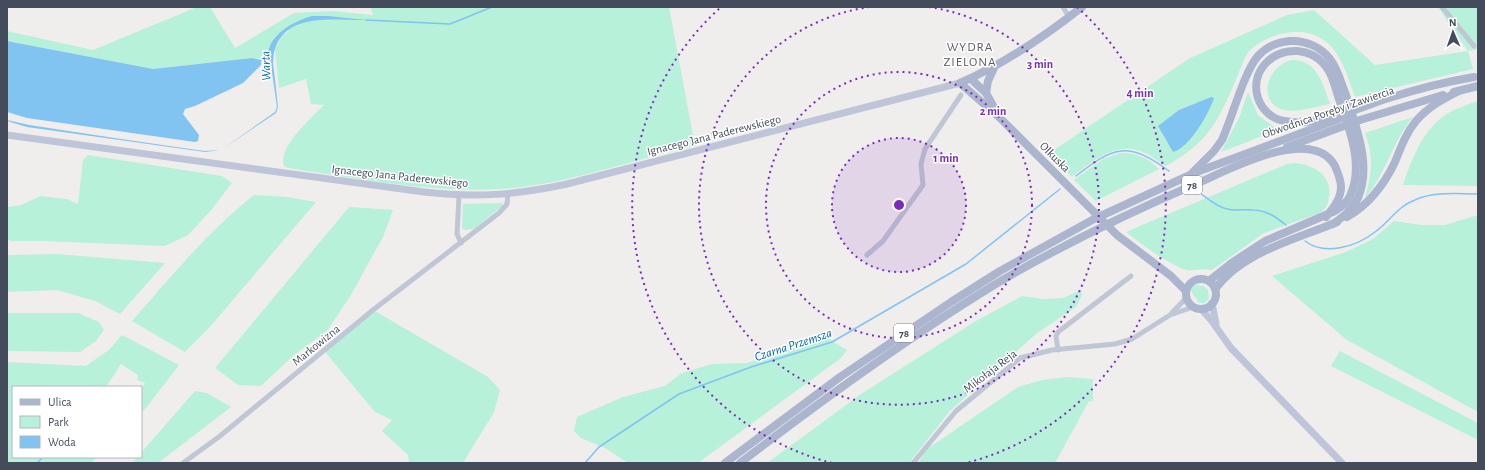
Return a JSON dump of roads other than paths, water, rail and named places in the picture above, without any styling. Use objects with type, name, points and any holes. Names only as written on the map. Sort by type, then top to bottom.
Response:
[{"type":"main road","name":"Ignacego Jana Paderewskiego","points":[[7,135],[233,167],[459,196],[508,194],[561,186],[607,175],[960,84],[994,68],[1027,47],[1082,7]]},
{"type":"main road","points":[[1190,175],[1214,151],[1222,140],[1250,69],[1258,56],[1270,47],[1284,42],[1306,43],[1326,54],[1335,65],[1356,128],[1362,157],[1362,180],[1357,200],[1346,214],[1333,224]]},
{"type":"main road","points":[[1209,281],[1233,262],[1265,241],[1326,217],[1335,211],[1350,196],[1355,169],[1351,134],[1331,74],[1318,58],[1298,51],[1278,54],[1266,62],[1258,73],[1256,79],[1256,92],[1259,101],[1271,117],[1282,121],[1297,122],[1324,119],[1340,120],[1358,114],[1427,86],[1475,77]]},
{"type":"main road","points":[[986,93],[988,81],[994,68]]},
{"type":"main road","name":"Olkuska","points":[[972,79],[986,93],[1000,118]]},
{"type":"main road","name":"Olkuska","points":[[960,84],[1000,118],[1094,216],[1112,224],[1139,253],[1163,270]]},
{"type":"main road","name":"Obwodnica Poręby i Zawiercia","points":[[1190,175],[1358,114],[1478,86]]},
{"type":"main road","points":[[1215,289],[1239,266],[1255,256],[1333,224],[1353,213],[1372,198],[1381,186],[1394,163],[1402,144],[1416,121],[1441,100],[1459,91]]},
{"type":"main road","name":"Obwodnica Poręby i Zawiercia","points":[[1271,153],[1340,120]]},
{"type":"main road","points":[[1271,153],[1309,149],[1324,155],[1332,162],[1338,172],[1341,188],[1336,204],[1326,217]]},
{"type":"main road","name":"78","points":[[740,463],[826,398],[944,317],[994,285],[1101,227],[1112,224],[1233,167],[1271,153]]},
{"type":"main road","name":"78","points":[[725,463],[840,377],[950,302],[1000,271],[1094,216],[1107,213],[1190,175]]},
{"type":"main road","points":[[1163,270],[1192,281],[1203,279],[1209,281],[1215,289],[1216,298],[1206,308],[1197,308]]},
{"type":"main road","points":[[1163,270],[1218,330],[1231,348],[1342,463]]},
{"type":"main road","points":[[1186,294],[1192,281]]},
{"type":"main road","points":[[1212,303],[1213,314],[1218,330]]},
{"type":"street","points":[[1063,7],[1069,17]]},
{"type":"street","points":[[1442,7],[1474,46]]},
{"type":"street","points":[[868,255],[883,241],[923,185],[920,175],[925,150],[961,95]]},
{"type":"street","name":"Markowizna","points":[[183,463],[220,436],[373,310],[462,243],[505,207],[508,194]]},
{"type":"street","points":[[459,196],[457,234],[462,243]]},
{"type":"street","points":[[1058,350],[1056,336],[1058,332],[1131,276]]},
{"type":"street","name":"Mikołaja Reja","points":[[913,463],[956,411],[1013,364],[1031,354],[1124,342],[1145,332],[1170,315],[1186,294]]},
{"type":"street","name":"Mikołaja Reja","points":[[1170,315],[1197,308]]},
{"type":"water","points":[[312,16],[366,20],[328,20],[301,23],[290,29],[281,37],[275,49],[273,62],[278,107],[276,113],[224,148],[275,112],[277,107],[270,58],[261,61],[261,65],[243,83],[195,106],[185,109],[183,114],[199,135],[198,141],[195,142],[27,118],[7,112],[7,41],[153,69],[252,58],[260,60],[268,56],[269,48],[277,35],[290,25]]},
{"type":"water","points":[[1211,97],[1214,98],[1213,101],[1197,131],[1185,144],[1173,152],[1158,126],[1179,110]]},
{"type":"water","points":[[7,120],[29,125],[204,151],[220,150],[205,152],[27,127]]},
{"type":"waterway","name":"Warta","points":[[366,20],[450,24],[492,7]]},
{"type":"waterway","name":"Czarna Przemsza","points":[[1076,176],[1101,158],[1111,153],[1121,151],[1132,151],[1143,155],[1169,171]]},
{"type":"waterway","name":"Czarna Przemsza","points":[[585,463],[599,447],[679,394],[751,367],[832,342],[966,264],[1060,189]]},
{"type":"waterway","name":"Czarna Przemsza","points":[[1200,193],[1223,208],[1233,210],[1262,211],[1275,217],[1286,225]]},
{"type":"waterway","name":"Czarna Przemsza","points":[[1305,241],[1313,246],[1321,248],[1340,248],[1359,242],[1375,232],[1404,206],[1422,197],[1438,194],[1478,194]]},
{"type":"waterway","points":[[37,463],[42,458]]},
{"type":"district","name":"WYDRA ZIELONA","points":[[970,54]]}]
